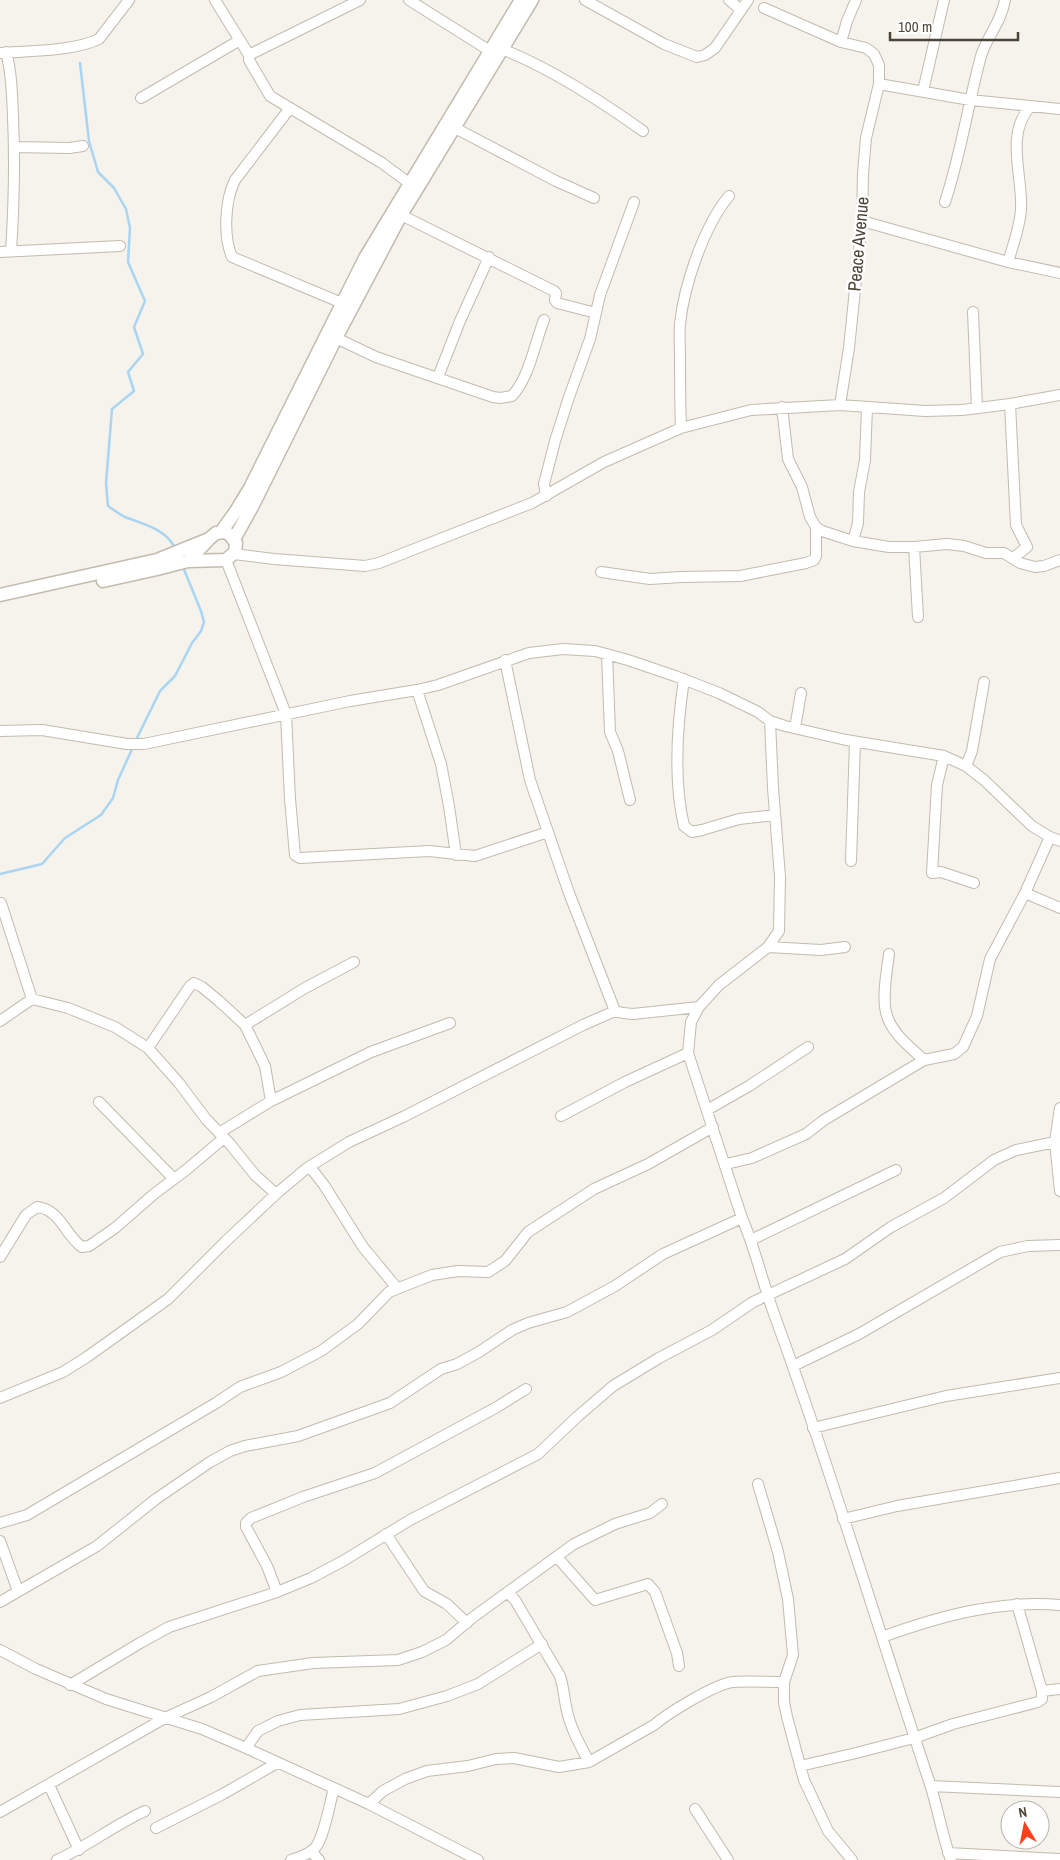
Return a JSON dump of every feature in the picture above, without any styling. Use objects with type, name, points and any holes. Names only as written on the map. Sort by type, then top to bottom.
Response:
[{"type":"street","points":[[11,251],[15,193],[12,91],[3,53],[63,48],[92,43],[100,39],[128,0]]},
{"type":"street","points":[[215,0],[249,55],[249,60],[270,96],[382,163],[409,184]]},
{"type":"street","points":[[249,55],[360,0]]},
{"type":"street","points":[[409,0],[496,50],[527,59],[611,108],[644,131]]},
{"type":"street","points":[[230,557],[236,548],[234,538],[336,338],[401,215],[455,128],[521,0]]},
{"type":"street","points":[[221,532],[250,488],[365,258],[409,184],[496,50],[532,0]]},
{"type":"street","points":[[585,0],[664,44],[697,57],[705,55],[715,48],[748,0]]},
{"type":"street","points":[[729,0],[742,10]]},
{"type":"street","points":[[764,8],[841,42],[856,0]]},
{"type":"street","points":[[924,91],[944,0]]},
{"type":"street","points":[[945,202],[956,166],[982,53],[1003,14],[1005,0]]},
{"type":"street","points":[[140,98],[240,40]]},
{"type":"street","name":"Peace Avenue","points":[[840,405],[862,220],[866,138],[879,84],[879,64],[874,54],[866,48],[841,42]]},
{"type":"street","points":[[879,84],[970,100],[1060,109]]},
{"type":"street","points":[[1008,262],[1021,212],[1022,196],[1017,146],[1019,128],[1023,115],[1030,107]]},
{"type":"street","points":[[290,108],[235,180],[229,192],[228,248],[232,257],[342,303]]},
{"type":"street","points":[[455,128],[556,181],[594,198]]},
{"type":"street","points":[[14,147],[69,148],[84,146]]},
{"type":"street","points":[[681,428],[679,393],[680,325],[683,305],[706,233],[728,196]]},
{"type":"street","points":[[546,496],[544,484],[555,441],[590,339],[600,295],[634,202]]},
{"type":"street","points":[[401,215],[556,292],[555,300],[557,303],[596,313]]},
{"type":"street","points":[[862,220],[1008,262],[1060,273]]},
{"type":"street","points":[[0,252],[120,246]]},
{"type":"street","points":[[438,377],[460,321],[489,258]]},
{"type":"street","points":[[973,312],[977,408]]},
{"type":"street","points":[[336,338],[376,356],[493,398],[500,398],[512,396],[530,363],[544,320]]},
{"type":"street","points":[[0,595],[157,560],[230,557],[365,566],[379,563],[546,496],[604,462],[681,428],[751,410],[840,405],[925,411],[977,408],[1060,395]]},
{"type":"street","points":[[1010,404],[1016,524],[1027,547],[1013,558]]},
{"type":"street","points":[[853,541],[858,523],[859,492],[865,460],[866,407]]},
{"type":"street","points":[[782,408],[788,459],[802,487],[810,516],[816,527],[822,531],[853,541],[889,546],[914,547],[947,544],[964,546],[986,554],[1004,554],[1020,563],[1035,566],[1044,566],[1060,560]]},
{"type":"street","points":[[601,572],[650,579],[740,576],[806,563],[814,560],[816,556],[816,527]]},
{"type":"street","points":[[0,603],[158,570],[181,558],[212,535],[226,532],[234,538]]},
{"type":"street","points":[[914,547],[918,617]]},
{"type":"street","points":[[230,557],[286,714],[295,855],[300,858],[422,851],[476,856],[548,832]]},
{"type":"street","points":[[0,731],[42,730],[127,744],[144,744],[350,701],[417,690],[438,685],[529,653],[563,649],[595,651],[684,679],[758,712],[770,721],[855,742],[944,756],[966,766],[984,780],[1032,826],[1060,841]]},
{"type":"street","points":[[607,654],[610,732],[618,751],[630,800]]},
{"type":"street","points":[[505,660],[530,780],[569,893],[615,1011]]},
{"type":"street","points":[[684,679],[678,721],[677,754],[684,826],[692,832],[740,819],[775,815]]},
{"type":"street","points":[[966,766],[972,751],[984,682]]},
{"type":"street","points":[[417,690],[441,764],[456,855]]},
{"type":"street","points":[[795,728],[801,693]]},
{"type":"street","points":[[770,721],[780,876],[779,931],[768,947],[719,985],[699,1007],[691,1022],[688,1053],[768,1295],[794,1366],[931,1786],[950,1856],[1060,1859]]},
{"type":"street","points":[[851,861],[855,742]]},
{"type":"street","points":[[944,756],[937,785],[932,873],[941,872],[974,883]]},
{"type":"street","points":[[726,1164],[752,1158],[806,1134],[824,1120],[924,1060],[954,1054],[963,1047],[977,1016],[990,958],[1025,893],[1050,837]]},
{"type":"street","points":[[1025,893],[1060,908]]},
{"type":"street","points":[[1,903],[32,999]]},
{"type":"street","points":[[768,947],[813,950],[845,947]]},
{"type":"street","points":[[889,954],[885,1005],[888,1020],[901,1038],[924,1060]]},
{"type":"street","points":[[245,1025],[305,988],[354,962]]},
{"type":"street","points":[[148,1048],[190,986],[194,983],[202,987],[245,1025],[265,1066],[271,1101]]},
{"type":"street","points":[[0,1021],[32,999],[68,1008],[115,1027],[148,1048],[179,1082],[206,1119],[255,1175],[276,1194]]},
{"type":"street","points":[[0,1398],[63,1372],[168,1299],[276,1194],[310,1167],[349,1142],[405,1116],[583,1025],[615,1011],[633,1014],[699,1007]]},
{"type":"street","points":[[0,1257],[26,1215],[37,1207],[45,1208],[61,1221],[74,1242],[82,1247],[88,1246],[116,1228],[174,1179],[221,1135],[271,1101],[371,1052],[450,1023]]},
{"type":"street","points":[[708,1110],[749,1086],[808,1047]]},
{"type":"street","points":[[561,1116],[625,1082],[688,1053]]},
{"type":"street","points":[[99,1102],[174,1179]]},
{"type":"street","points":[[1060,1108],[1055,1142],[1060,1191]]},
{"type":"street","points":[[0,1523],[27,1515],[240,1387],[281,1372],[321,1351],[358,1324],[389,1292],[432,1275],[458,1272],[488,1272],[505,1261],[528,1232],[594,1190],[648,1164],[713,1127]]},
{"type":"street","points":[[70,1685],[169,1627],[277,1592],[312,1578],[410,1520],[538,1454],[577,1416],[613,1386],[675,1349],[712,1330],[753,1302],[845,1259],[891,1227],[944,1198],[994,1160],[1016,1150],[1055,1142]]},
{"type":"street","points":[[310,1167],[324,1185],[363,1247],[397,1288]]},
{"type":"street","points":[[751,1240],[896,1170]]},
{"type":"street","points":[[0,1602],[97,1546],[156,1499],[210,1462],[230,1451],[245,1446],[298,1436],[390,1403],[441,1369],[457,1364],[479,1352],[512,1330],[528,1323],[567,1312],[615,1286],[663,1254],[742,1218]]},
{"type":"street","points":[[794,1366],[859,1334],[1000,1252],[1028,1246],[1060,1245]]},
{"type":"street","points":[[814,1428],[946,1396],[1060,1378]]},
{"type":"street","points":[[277,1592],[246,1527],[246,1523],[251,1518],[295,1500],[375,1474],[526,1389]]},
{"type":"street","points":[[843,1519],[897,1506],[1060,1478]]},
{"type":"street","points":[[758,1484],[778,1552],[788,1599],[793,1655],[784,1682],[784,1702],[804,1780],[828,1831],[852,1860]]},
{"type":"street","points":[[0,1812],[165,1718],[211,1697],[258,1672],[312,1663],[398,1660],[422,1652],[446,1640],[557,1556],[590,1536],[615,1524],[650,1513],[662,1504]]},
{"type":"street","points":[[386,1534],[424,1591],[447,1604],[467,1623]]},
{"type":"street","points":[[0,1541],[18,1591]]},
{"type":"street","points":[[557,1556],[595,1600],[648,1584],[652,1586],[677,1653],[679,1666]]},
{"type":"street","points":[[508,1593],[515,1600],[560,1676],[564,1690],[566,1710],[574,1733],[589,1762]]},
{"type":"street","points":[[882,1637],[920,1623],[991,1606],[1017,1604],[1060,1606]]},
{"type":"street","points":[[800,1766],[856,1754],[914,1738],[953,1724],[1038,1702],[1042,1699],[1042,1691],[1017,1604]]},
{"type":"street","points":[[246,1748],[258,1731],[278,1721],[300,1715],[398,1708],[447,1696],[478,1684],[542,1644]]},
{"type":"street","points":[[0,1650],[70,1685],[106,1699],[202,1729],[246,1748],[369,1804],[478,1860]]},
{"type":"street","points":[[369,1804],[384,1791],[405,1779],[427,1771],[468,1766],[496,1759],[514,1758],[559,1768],[589,1762],[654,1725],[664,1717],[714,1689],[731,1682],[784,1682]]},
{"type":"street","points":[[1042,1691],[1060,1689]]},
{"type":"street","points":[[156,1828],[223,1794],[277,1762]]},
{"type":"street","points":[[49,1785],[79,1850]]},
{"type":"street","points":[[931,1786],[1060,1792]]},
{"type":"street","points":[[290,1860],[305,1856],[316,1848],[323,1831],[334,1788]]},
{"type":"street","points":[[695,1809],[728,1860]]},
{"type":"street","points":[[57,1860],[79,1850],[121,1822],[145,1811]]},
{"type":"street","points":[[311,1851],[319,1860]]},
{"type":"waterway","points":[[80,63],[89,141],[98,172],[114,188],[126,209],[130,228],[128,262],[145,301],[134,327],[143,354],[128,372],[134,391],[112,409],[106,483],[108,506],[125,517],[160,532],[171,541],[175,548]]},
{"type":"waterway","points":[[136,740],[160,691],[175,676],[192,643],[201,631],[204,622],[183,567]]},
{"type":"waterway","points":[[0,874],[42,864],[65,838],[101,815],[113,798],[118,780],[133,747]]}]
